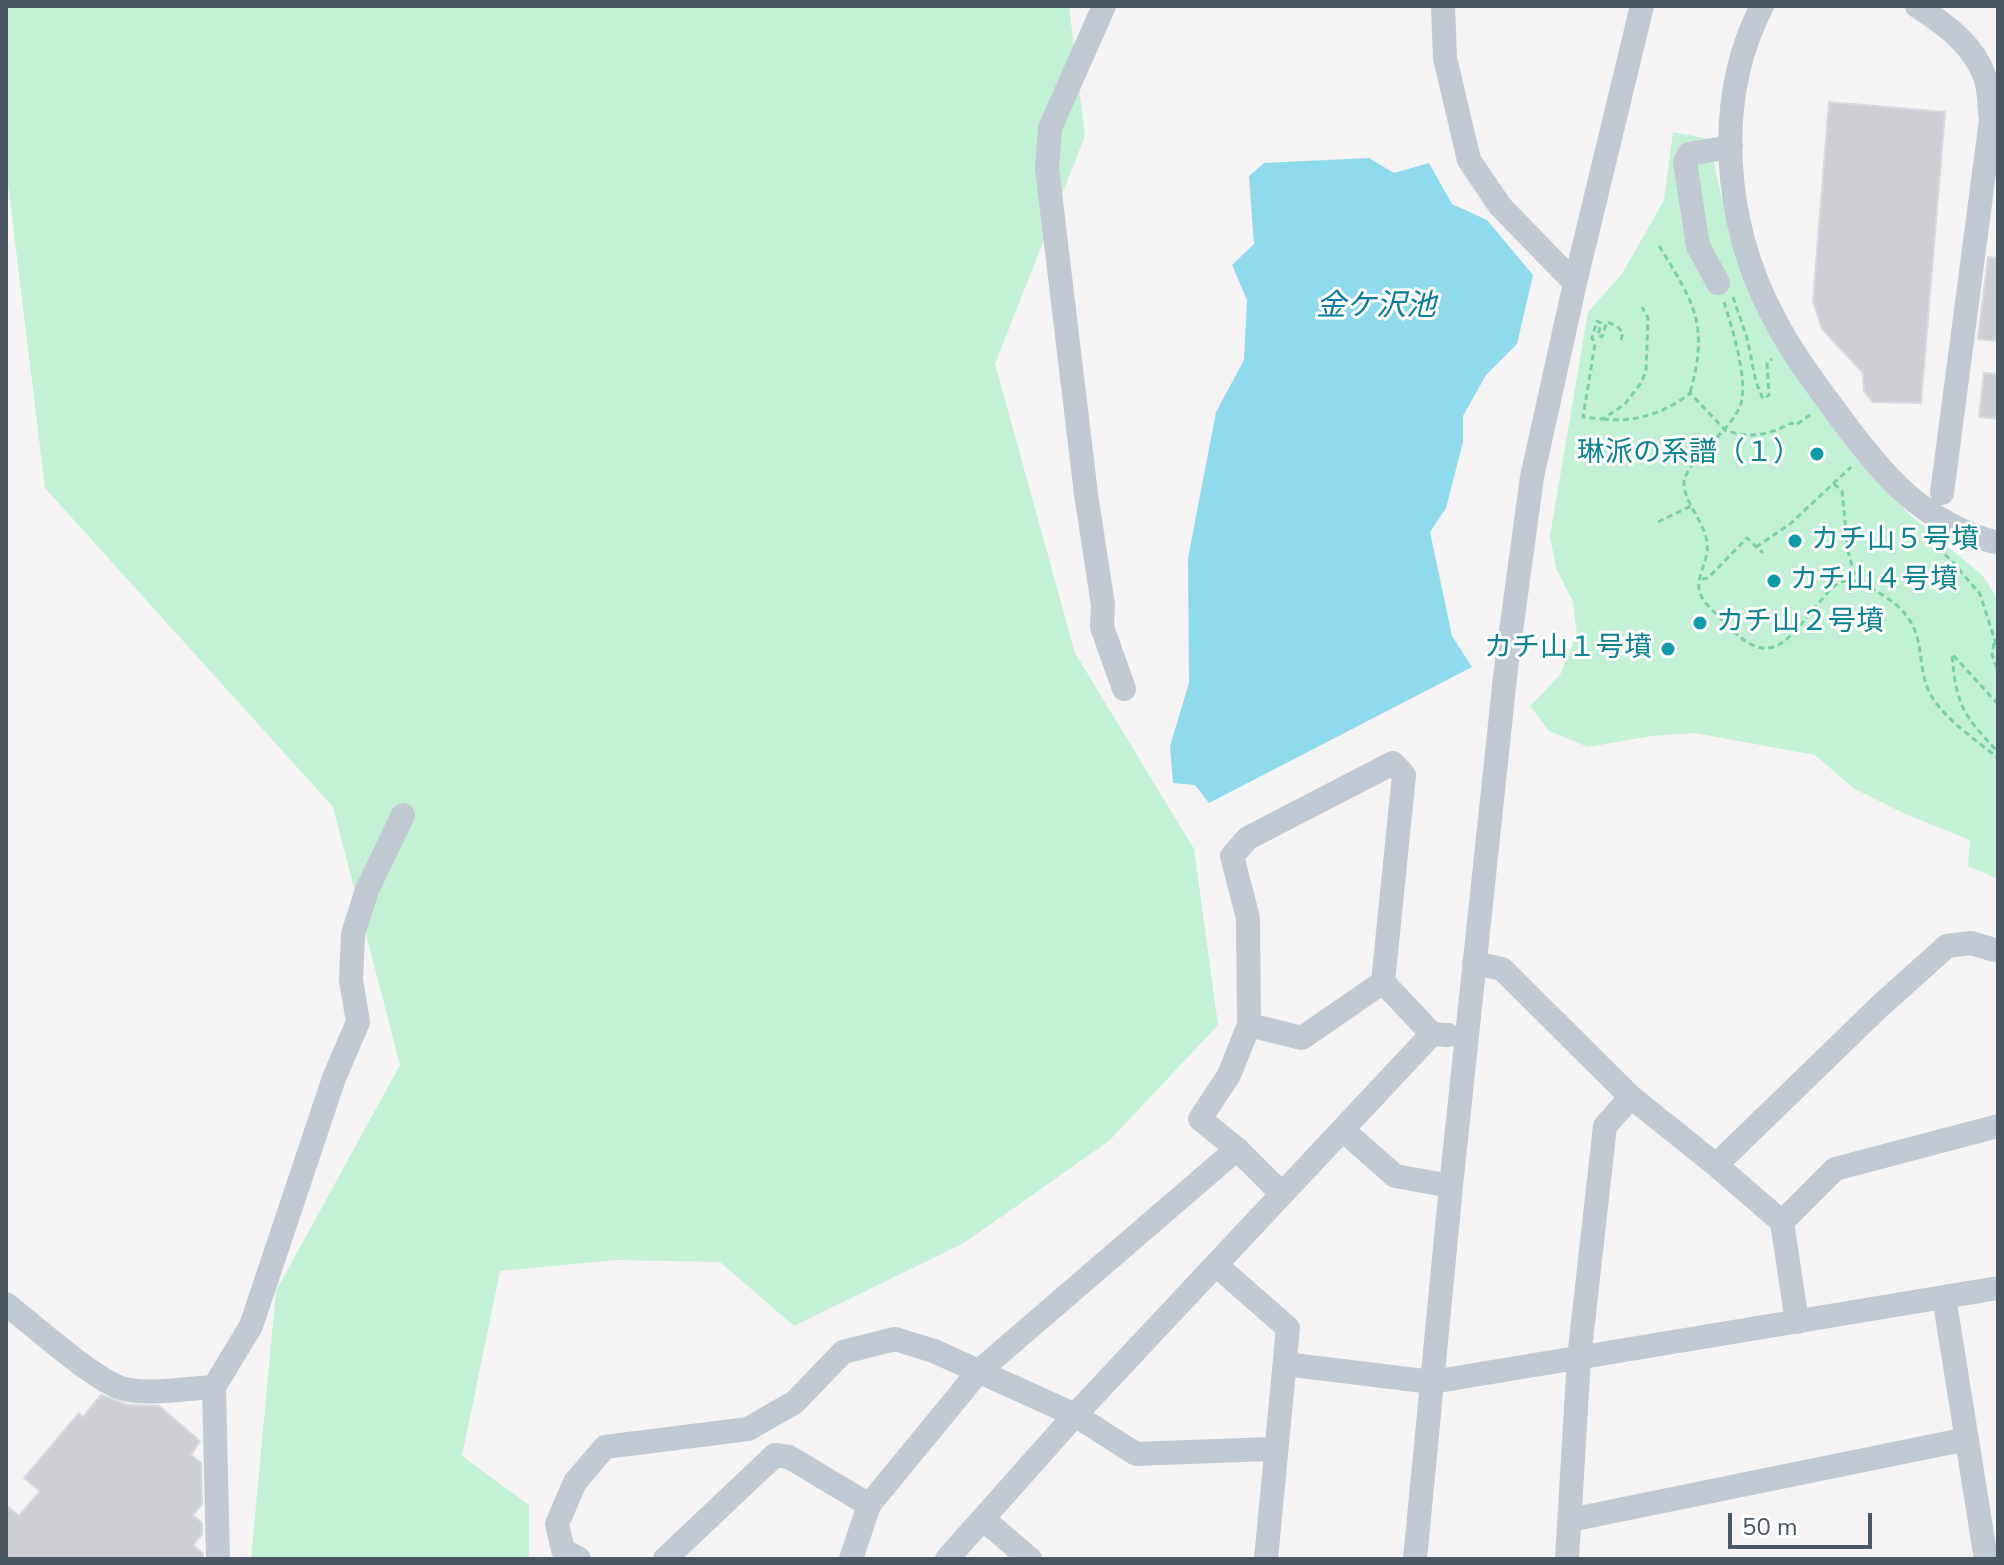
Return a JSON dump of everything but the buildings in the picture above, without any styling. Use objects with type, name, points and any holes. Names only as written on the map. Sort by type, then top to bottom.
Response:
[{"type":"street","points":[[1104,6],[1050,128],[1047,168],[1086,494],[1103,605],[1102,627],[1124,689]]},
{"type":"street","points":[[1443,6],[1445,58],[1469,160],[1500,206],[1575,283]]},
{"type":"street","points":[[1415,1559],[1474,963],[1506,668],[1532,477],[1642,6]]},
{"type":"street","points":[[1762,6],[1747,36],[1733,92],[1730,170],[1737,219],[1749,260],[1773,318],[1801,363],[1870,458],[1911,500],[1942,522],[1998,543]]},
{"type":"street","points":[[1917,6],[1940,21],[1971,49],[1986,79],[1991,120],[1988,207],[1942,493]]},
{"type":"street","points":[[1731,147],[1699,150],[1689,154],[1685,162],[1698,246],[1719,276],[1749,260]]},
{"type":"street","points":[[1282,1194],[1237,1149],[1200,1119],[1229,1075],[1249,1025],[1248,918],[1232,856],[1248,838],[1393,763],[1404,775],[1383,982],[1432,1034],[1467,1035]]},
{"type":"street","points":[[218,1559],[214,1387],[251,1326],[334,1078],[358,1022],[351,980],[353,934],[367,890],[403,815]]},
{"type":"street","points":[[1716,1165],[1880,1006],[1947,946],[1971,943],[1998,951]]},
{"type":"street","points":[[1474,963],[1502,969],[1631,1097],[1782,1222],[1797,1322]]},
{"type":"street","points":[[1249,1025],[1302,1038],[1383,982]]},
{"type":"street","points":[[947,1559],[1075,1415],[1432,1034]]},
{"type":"street","points":[[1567,1559],[1579,1358],[1605,1126],[1631,1097]]},
{"type":"street","points":[[1782,1222],[1835,1169],[1998,1126]]},
{"type":"street","points":[[1343,1130],[1395,1176],[1451,1186]]},
{"type":"street","points":[[851,1559],[869,1505],[979,1371],[1237,1149]]},
{"type":"street","points":[[1216,1265],[1288,1328],[1266,1559]]},
{"type":"street","points":[[1285,1364],[1432,1382],[1998,1288]]},
{"type":"street","points":[[1944,1297],[1986,1559]]},
{"type":"street","points":[[6,1304],[95,1373],[121,1388],[214,1387]]},
{"type":"street","points":[[579,1559],[563,1550],[557,1524],[575,1482],[605,1447],[748,1429],[795,1402],[843,1352],[895,1339],[934,1351],[1075,1415],[1136,1454],[1270,1449]]},
{"type":"street","points":[[1570,1520],[1967,1439]]},
{"type":"street","points":[[665,1559],[775,1455],[789,1457],[869,1505]]},
{"type":"street","points":[[983,1519],[1030,1559]]},
{"type":"path","points":[[1621,340],[1623,333],[1607,322],[1602,337],[1598,336],[1601,323],[1597,321],[1592,338],[1595,344],[1583,417],[1619,421],[1652,414],[1690,393],[1699,362],[1700,328],[1694,309],[1659,246]]},
{"type":"path","points":[[1719,276],[1747,338],[1756,382],[1763,399],[1769,395],[1767,363],[1775,358],[1780,360]]},
{"type":"path","points":[[1719,276],[1735,339],[1743,389],[1741,403],[1725,430],[1686,471],[1683,483],[1707,541],[1699,590],[1705,602],[1741,641],[1768,649],[1781,644],[1831,588],[1846,581],[1894,603],[1910,620],[1917,634],[1930,695],[1946,714],[1998,758]]},
{"type":"path","points":[[1603,419],[1625,404],[1646,371],[1648,318],[1642,307]]},
{"type":"path","points":[[1690,393],[1725,430],[1744,434],[1774,433],[1791,423],[1796,425],[1815,411]]},
{"type":"path","points":[[1756,547],[1790,524],[1852,466]]},
{"type":"path","points":[[1834,483],[1842,491],[1848,551],[1857,584]]},
{"type":"path","points":[[1658,522],[1691,506]]},
{"type":"path","points":[[1917,530],[1950,559],[1980,594],[1998,650]]},
{"type":"path","points":[[1702,579],[1708,578],[1747,538],[1763,553]]},
{"type":"path","points":[[1994,643],[1992,655],[1998,670]]},
{"type":"path","points":[[1998,704],[1952,654],[1955,688],[1962,710],[1998,752]]},
{"type":"green space","points":[[6,6],[1069,6],[1085,136],[995,364],[1075,653],[1194,849],[1218,1025],[1109,1141],[964,1243],[794,1326],[720,1262],[616,1260],[500,1271],[462,1456],[529,1505],[529,1559],[251,1559],[276,1291],[400,1065],[333,807],[45,488],[6,167]]},
{"type":"green space","points":[[1673,132],[1709,139],[1729,233],[1759,312],[1796,373],[1859,462],[1909,514],[1982,575],[1998,599],[1998,879],[1968,866],[1970,840],[1903,813],[1853,788],[1815,755],[1695,733],[1652,736],[1588,747],[1549,731],[1530,706],[1560,675],[1577,634],[1573,602],[1556,568],[1550,536],[1588,312],[1622,274],[1664,200]]},
{"type":"water","name":"金ケ沢池","points":[[1369,158],[1394,173],[1429,163],[1452,204],[1487,220],[1533,275],[1517,344],[1486,375],[1463,416],[1463,442],[1446,508],[1430,532],[1452,636],[1472,667],[1209,803],[1195,785],[1173,783],[1170,746],[1189,683],[1188,558],[1216,412],[1244,360],[1247,300],[1232,265],[1254,244],[1249,176],[1264,163]]},
{"type":"place","name":"琳派の系譜（１）","points":[[1817,454]]},
{"type":"place","name":"カチ山５号墳","points":[[1795,541]]},
{"type":"place","name":"カチ山４号墳","points":[[1774,581]]},
{"type":"place","name":"カチ山２号墳","points":[[1700,623]]},
{"type":"place","name":"カチ山１号墳","points":[[1668,649]]}]
